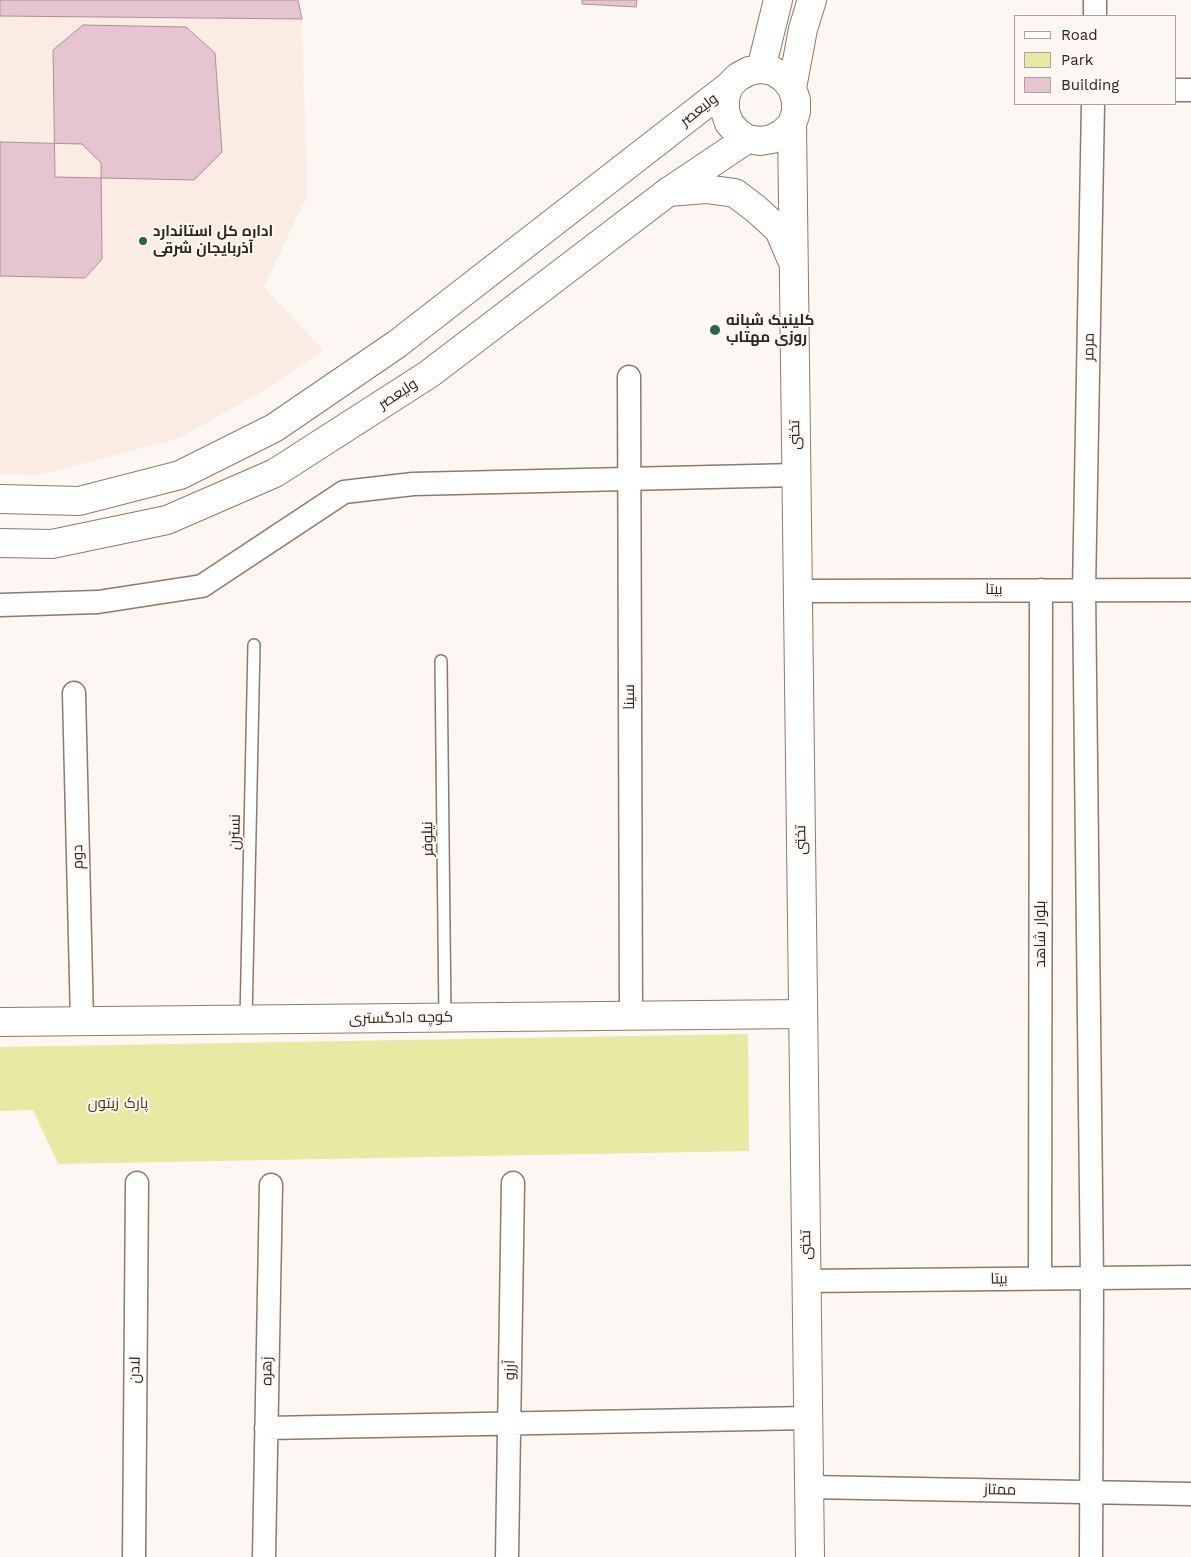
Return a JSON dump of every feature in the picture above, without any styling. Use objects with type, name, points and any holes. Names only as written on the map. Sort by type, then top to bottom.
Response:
[{"type":"main road","points":[[761,69],[778,0]]},
{"type":"main road","points":[[792,88],[803,29],[812,0]]},
{"type":"main road","points":[[761,69],[773,71],[784,78],[792,88],[796,100],[796,112],[792,124],[783,134],[772,139],[760,141],[747,139],[729,123],[725,111],[725,98],[729,86],[738,77],[749,71],[761,69]]},
{"type":"main road","name":"ولیعصر","points":[[0,499],[79,501],[180,475],[274,428],[397,344],[729,86]]},
{"type":"main road","name":"تختى","points":[[792,124],[810,1557]]},
{"type":"main road","name":"ولیعصر","points":[[0,544],[52,544],[167,520],[275,473],[429,374],[668,192],[747,139]]},
{"type":"main road","points":[[668,192],[706,189],[734,193],[756,209],[779,230],[793,264]]},
{"type":"main road","name":"کوچه دادگستری","points":[[0,1022],[803,1014]]},
{"type":"street","points":[[1095,0],[1095,15]]},
{"type":"street","points":[[1176,90],[1191,90]]},
{"type":"street","name":"مرمر","points":[[1084,590],[1093,105]]},
{"type":"street","name":"سینا","points":[[629,377],[631,1016]]},
{"type":"street","points":[[0,605],[98,602],[202,586],[344,492],[413,484],[796,475]]},
{"type":"street","name":"بلوار شاهد","points":[[1040,1278],[1041,590]]},
{"type":"street","points":[[1084,590],[1092,1278],[1091,1557]]},
{"type":"street","name":"بیتا","points":[[797,591],[1191,590]]},
{"type":"street","name":"دوم","points":[[74,694],[82,1022]]},
{"type":"street","name":"لادن","points":[[134,1557],[137,1183]]},
{"type":"street","name":"آرزو","points":[[507,1557],[514,1183]]},
{"type":"street","name":"زهره","points":[[264,1557],[271,1185]]},
{"type":"street","name":"بیتا","points":[[806,1281],[1191,1276]]},
{"type":"street","points":[[266,1428],[808,1418]]},
{"type":"street","name":"ممتاز","points":[[809,1487],[1191,1494]]},
{"type":"lane","name":"نسترن","points":[[246,1020],[254,645]]},
{"type":"lane","name":"نیلوفر","points":[[441,661],[445,1018]]},
{"type":"shaded area","name":"اداره کل استاندارد آذربایجان شرقی","points":[[0,16],[302,19],[307,196],[264,287],[323,350],[275,384],[180,438],[39,475],[0,474]]},
{"type":"green space","name":"پارک زیتون","points":[[748,1034],[749,1151],[58,1164],[33,1110],[0,1111],[0,1047]]},
{"type":"building","points":[[0,0],[298,0],[302,19],[0,16]]},
{"type":"building","points":[[582,0],[637,0],[636,7],[582,4]]},
{"type":"building","points":[[83,25],[186,27],[215,53],[222,152],[194,180],[55,177],[53,50]]},
{"type":"building","points":[[0,142],[82,144],[101,163],[102,259],[85,278],[0,276]]},
{"type":"place","name":"اداره کل استاندارد آذربایجان شرقی","points":[[143,241]]},
{"type":"place","name":"کلینیک شبانه روزی مهتاب","points":[[715,330]]}]
